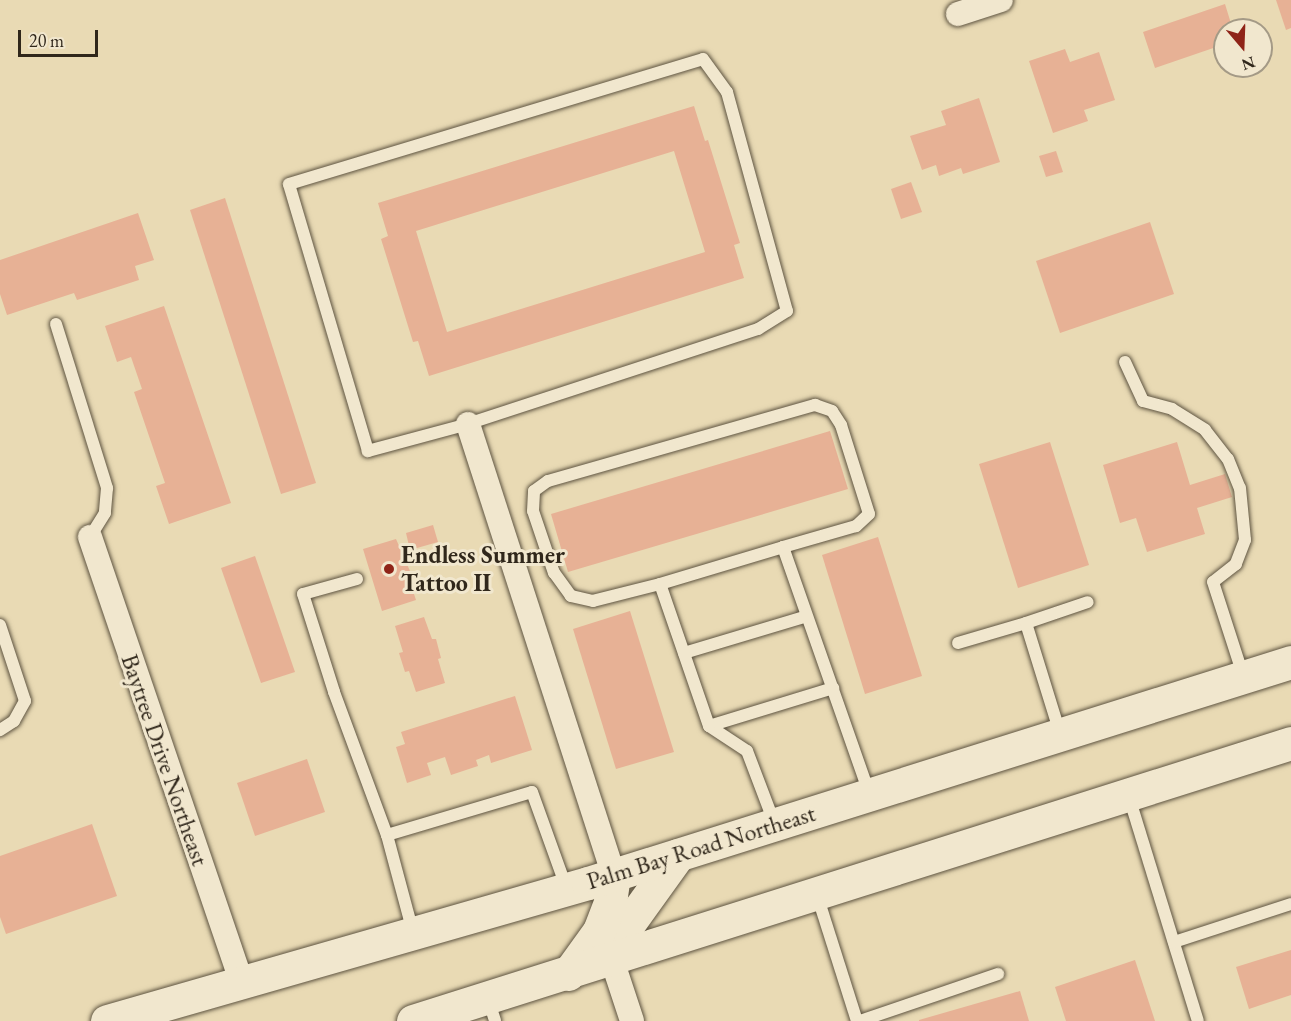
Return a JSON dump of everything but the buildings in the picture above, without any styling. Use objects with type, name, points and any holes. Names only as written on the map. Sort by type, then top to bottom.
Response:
[{"type":"main road","name":"Palm Bay Road Northeast","points":[[107,1021],[614,875],[1291,662]]},
{"type":"main road","points":[[413,1021],[491,1010],[568,974],[1291,743]]},
{"type":"main road","points":[[612,960],[622,933],[678,855]]},
{"type":"main road","points":[[568,974],[599,931],[610,903],[614,875]]},
{"type":"street","points":[[958,14],[1001,0]]},
{"type":"street","points":[[468,424],[614,875]]},
{"type":"street","name":"Baytree Drive Northeast","points":[[90,537],[131,664],[242,983]]},
{"type":"street","points":[[612,960],[632,1021]]},
{"type":"lane","points":[[703,59],[728,92],[787,311],[758,329],[468,424],[369,451],[289,184],[703,59]]},
{"type":"lane","points":[[56,324],[107,488],[105,513],[90,537]]},
{"type":"lane","points":[[1125,362],[1143,401],[1172,409],[1205,430],[1228,459],[1240,488],[1245,540],[1236,564],[1213,582],[1244,676]]},
{"type":"lane","points":[[816,405],[832,411],[842,425],[869,514],[856,526],[783,547],[660,584],[593,601],[571,596],[554,573],[533,511],[534,492],[548,482],[816,405]]},
{"type":"lane","points":[[783,547],[869,794]]},
{"type":"lane","points":[[357,579],[303,594],[334,692],[387,835],[413,933]]},
{"type":"lane","points":[[660,584],[709,726],[747,751],[775,824]]},
{"type":"lane","points":[[958,643],[1088,602]]},
{"type":"lane","points":[[684,653],[807,616]]},
{"type":"lane","points":[[1026,623],[1061,734]]},
{"type":"lane","points":[[0,625],[25,701],[14,721],[0,730]]},
{"type":"lane","points":[[709,726],[833,688]]},
{"type":"lane","points":[[387,835],[532,792],[567,889]]},
{"type":"lane","points":[[1128,796],[1198,1021]]},
{"type":"lane","points":[[817,895],[859,1021],[998,974]]},
{"type":"lane","points":[[1174,942],[1291,904]]},
{"type":"place","name":"Endless Summer Tattoo II","points":[[389,569]]}]
